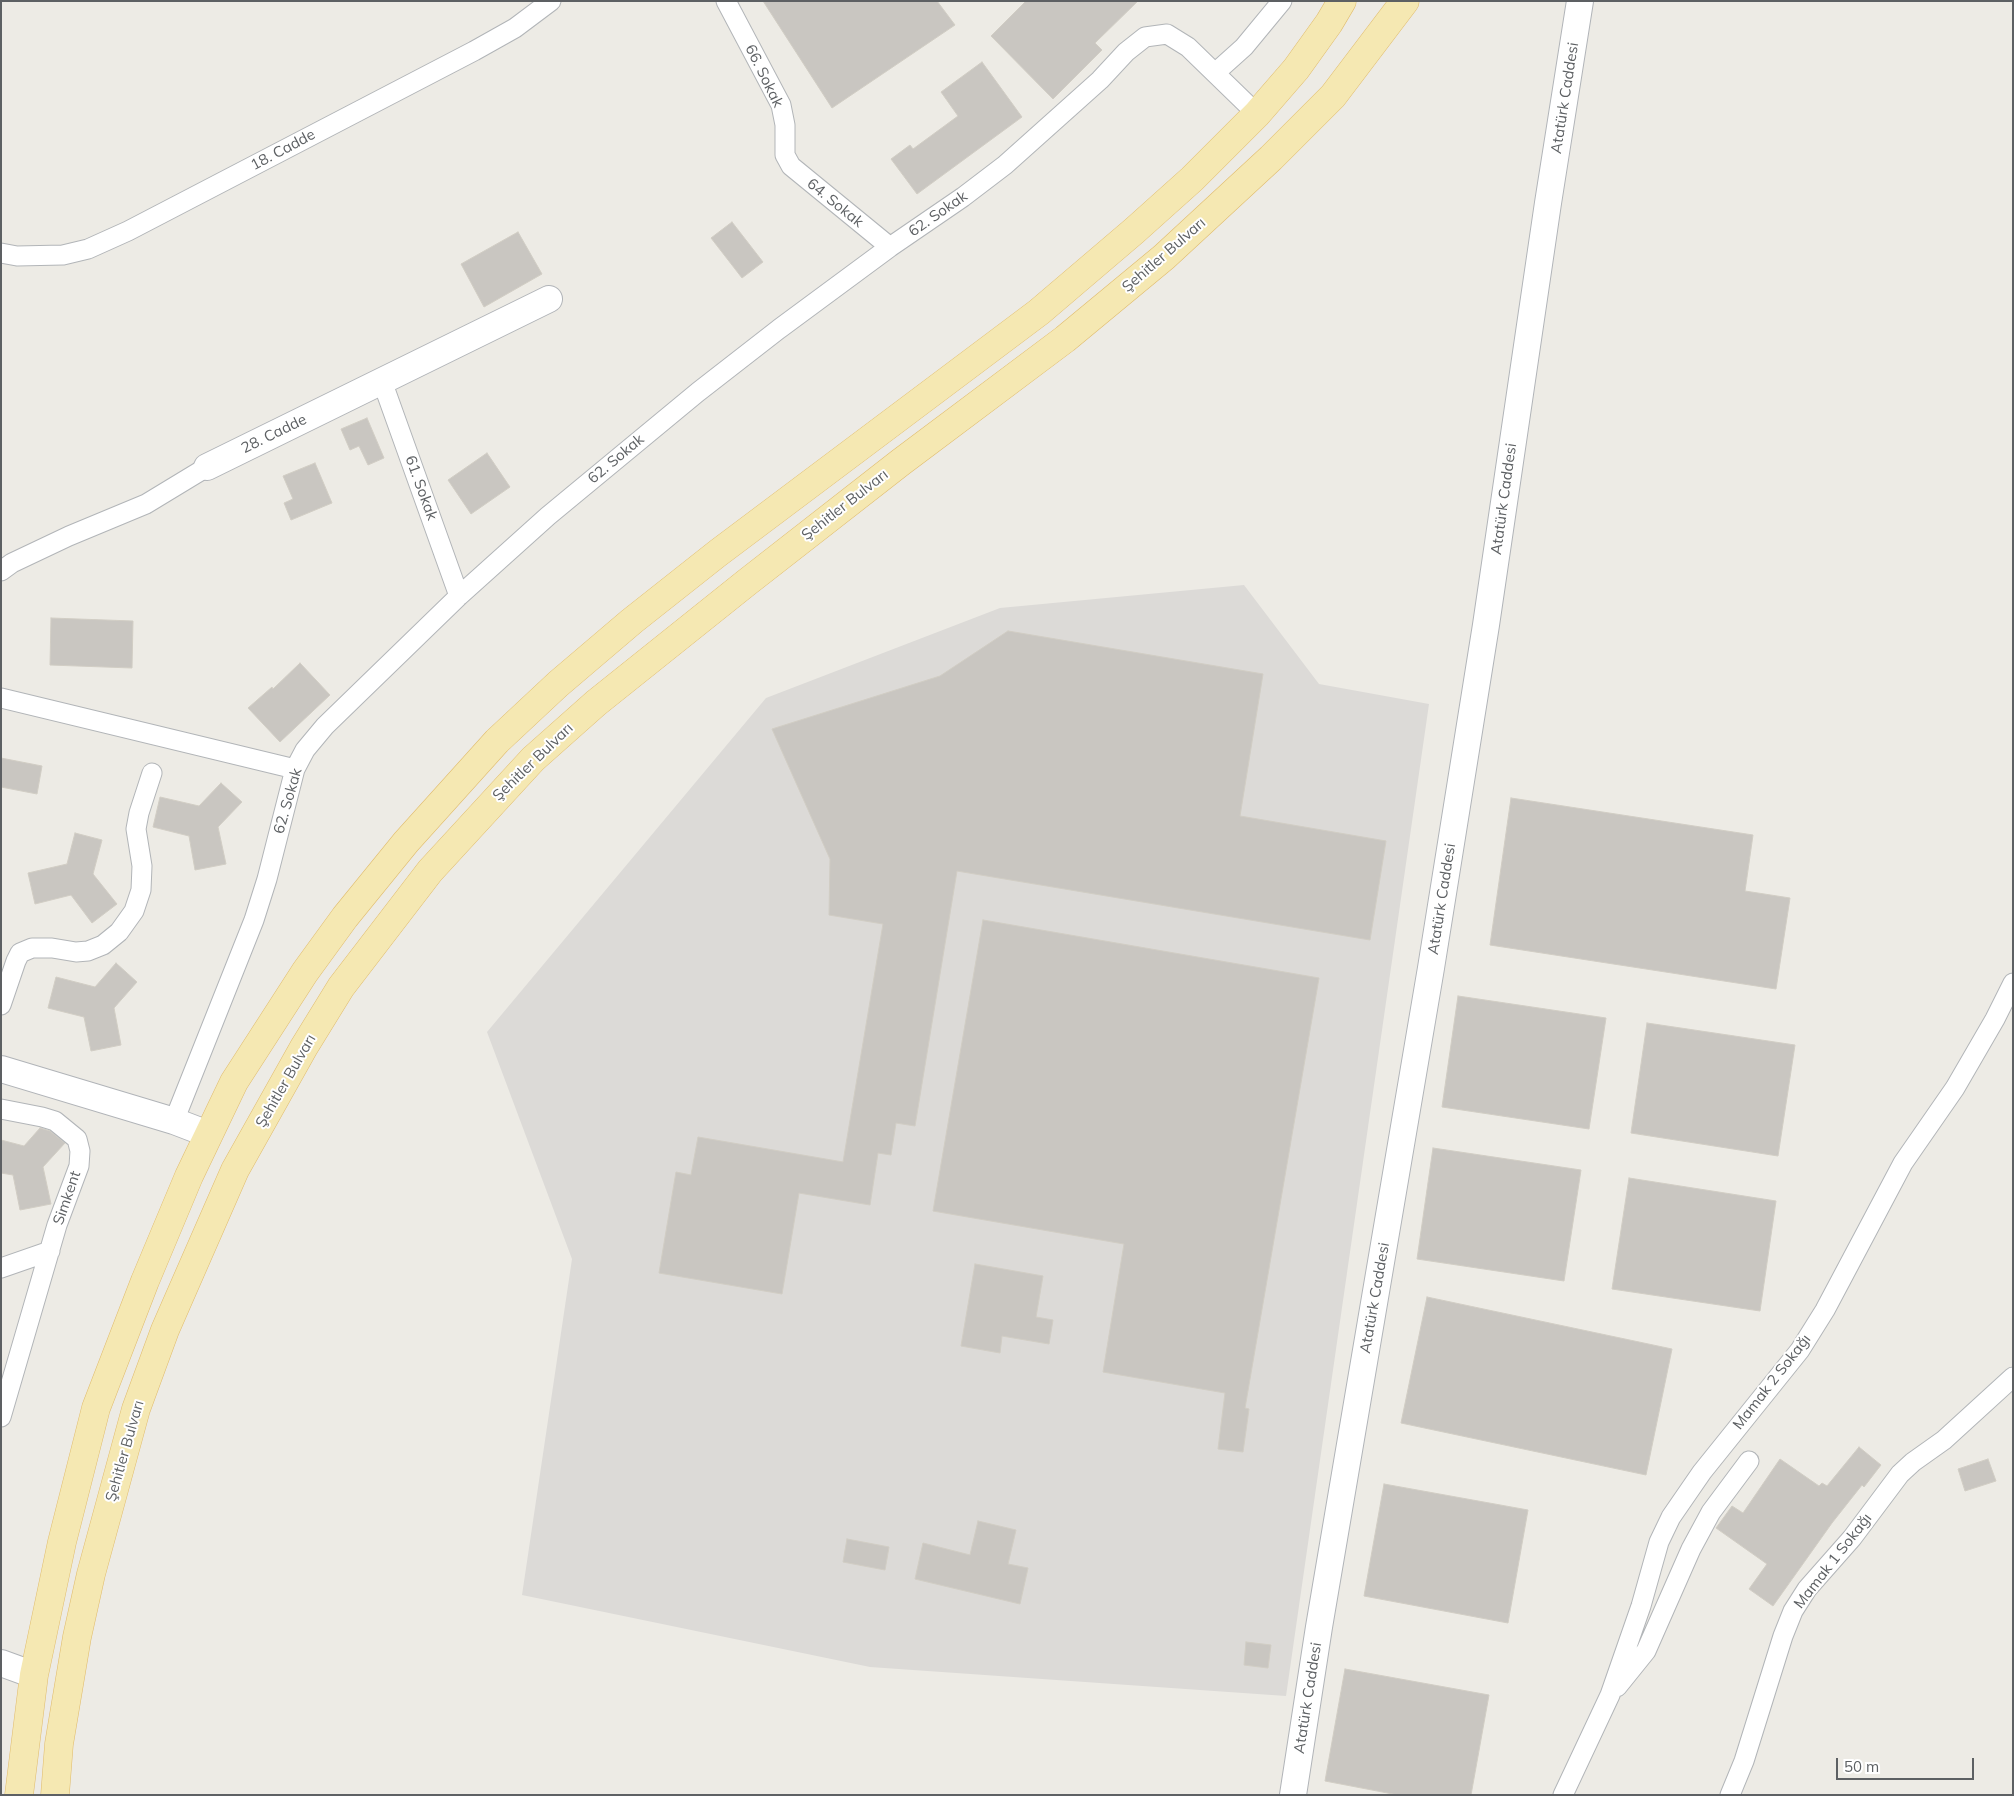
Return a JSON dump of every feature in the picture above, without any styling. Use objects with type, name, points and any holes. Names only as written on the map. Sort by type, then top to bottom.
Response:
[{"type":"main road","points":[[19,1795],[34,1675],[62,1542],[96,1408],[145,1281],[208,1134],[234,1082],[306,972],[345,917],[406,842],[497,741],[558,684],[632,621],[718,553],[1038,312],[1192,179],[1257,114],[1296,68],[1329,23],[1342,1]]},
{"type":"main road","name":"Şehitler Bulvarı","points":[[55,1795],[59,1744],[77,1637],[91,1574],[136,1409],[165,1330],[235,1170],[304,1047],[341,987],[430,871],[533,759],[596,703],[746,583],[901,462],[1065,339],[1164,257],[1271,158],[1333,96],[1405,1]]},
{"type":"main road","name":"Atatürk Caddesi","points":[[1293,1795],[1320,1618],[1433,958],[1580,1]]},
{"type":"main road","name":"28. Cadde","points":[[207,467],[549,299]]},
{"type":"main road","points":[[1,1069],[174,1121],[208,1134]]},
{"type":"main road","points":[[1,1663],[34,1675]]},
{"type":"street","name":"18. Cadde","points":[[1,253],[17,256],[63,255],[88,249],[128,231],[474,51],[515,28],[551,1]]},
{"type":"street","name":"66. Sokak","points":[[726,1],[781,105],[785,155]]},
{"type":"street","points":[[1215,72],[1244,47],[1282,1]]},
{"type":"street","name":"62. Sokak","points":[[174,1121],[254,920],[295,769],[305,750],[325,726],[460,596],[548,516],[698,392],[779,329],[890,247],[963,197],[1005,164],[1100,80],[1126,52],[1145,37],[1167,34],[1188,47],[1257,114]]},
{"type":"street","name":"64. Sokak","points":[[785,155],[791,166],[803,177],[890,247]]},
{"type":"street","name":"61. Sokak","points":[[382,381],[460,596]]},
{"type":"street","name":"28. Cadde","points":[[1,571],[12,563],[69,536],[146,504],[207,467]]},
{"type":"street","points":[[1,698],[295,769]]},
{"type":"street","points":[[1,1006],[20,953],[32,948],[52,948],[76,952],[96,948],[103,945],[119,932],[134,911],[141,890],[142,866],[136,829],[152,772]]},
{"type":"street","name":"Mamak 2 Sokağı","points":[[1563,1795],[1610,1695],[1641,1606],[1659,1542],[1671,1517],[1702,1472],[1800,1350],[1825,1310],[1903,1163],[1954,1088],[1995,1019],[2013,984]]},
{"type":"street","name":"Simkent","points":[[1,1109],[35,1115],[55,1122],[77,1139],[80,1151],[79,1166],[50,1251],[1,1417]]},
{"type":"street","points":[[1,1268],[50,1251]]},
{"type":"street","name":"Mamak 1 Sokağı","points":[[1730,1795],[1744,1761],[1783,1636],[1793,1611],[1807,1589],[1852,1538],[1900,1474],[1913,1462],[1944,1440],[2013,1377]]},
{"type":"street","points":[[1610,1695],[1646,1651],[1691,1549],[1711,1512],[1749,1460]]},
{"type":"shaded area","points":[[1244,585],[1319,684],[1429,704],[1286,1696],[870,1667],[522,1595],[572,1259],[487,1032],[766,698],[1000,608]]},
{"type":"building","points":[[763,1],[937,1],[955,25],[832,108]]},
{"type":"building","points":[[1026,1],[1138,1],[1095,43],[1102,50],[1053,99],[991,36]]},
{"type":"building","points":[[982,62],[1022,117],[917,194],[891,159],[910,145],[913,149],[958,116],[941,92]]},
{"type":"building","points":[[732,222],[763,262],[742,278],[711,238]]},
{"type":"building","points":[[518,232],[542,274],[484,307],[461,264]]},
{"type":"building","points":[[367,418],[384,458],[368,465],[359,446],[350,450],[341,429]]},
{"type":"building","points":[[487,453],[510,487],[471,514],[448,480]]},
{"type":"building","points":[[315,463],[332,503],[291,520],[284,503],[293,499],[283,476]]},
{"type":"building","points":[[51,618],[133,621],[132,668],[50,665]]},
{"type":"building","points":[[1008,631],[1263,674],[1240,816],[1386,841],[1370,940],[957,871],[915,1126],[896,1123],[891,1155],[878,1153],[870,1205],[799,1193],[782,1294],[659,1273],[676,1172],[691,1175],[698,1137],[843,1162],[883,924],[829,915],[830,859],[772,729],[940,676]]},
{"type":"building","points":[[300,663],[330,695],[280,742],[248,708],[272,687],[273,689]]},
{"type":"building","points":[[1,758],[42,766],[37,794],[1,787]]},
{"type":"building","points":[[221,783],[242,802],[218,827],[226,864],[195,870],[189,836],[153,827],[160,797],[199,806]]},
{"type":"building","points":[[1511,798],[1753,835],[1745,891],[1790,898],[1776,989],[1490,945]]},
{"type":"building","points":[[75,833],[102,840],[93,874],[117,904],[92,923],[71,895],[35,904],[28,873],[67,864]]},
{"type":"building","points":[[983,920],[1319,978],[1245,1408],[1249,1409],[1243,1452],[1218,1449],[1225,1393],[1103,1372],[1124,1244],[933,1211]]},
{"type":"building","points":[[116,963],[137,982],[114,1008],[121,1045],[91,1051],[84,1017],[48,1008],[56,977],[95,987]]},
{"type":"building","points":[[1458,996],[1606,1018],[1589,1129],[1442,1107]]},
{"type":"building","points":[[1647,1023],[1795,1045],[1778,1156],[1631,1133]]},
{"type":"building","points":[[40,1128],[50,1131],[65,1143],[43,1167],[51,1204],[20,1210],[13,1175],[1,1173],[1,1140],[24,1146]]},
{"type":"building","points":[[1433,1148],[1581,1170],[1564,1281],[1417,1259]]},
{"type":"building","points":[[1629,1178],[1776,1201],[1760,1311],[1612,1289]]},
{"type":"building","points":[[975,1264],[1043,1276],[1036,1317],[1053,1320],[1049,1344],[1002,1336],[1000,1353],[961,1346]]},
{"type":"building","points":[[1427,1297],[1672,1349],[1646,1475],[1401,1423]]},
{"type":"building","points":[[1859,1447],[1881,1465],[1864,1487],[1862,1485],[1832,1523],[1773,1606],[1749,1589],[1767,1564],[1716,1528],[1732,1506],[1743,1513],[1780,1459],[1819,1486],[1822,1483],[1827,1486]]},
{"type":"building","points":[[1988,1459],[1996,1481],[1965,1491],[1958,1469]]},
{"type":"building","points":[[1384,1484],[1528,1510],[1508,1623],[1364,1596]]},
{"type":"building","points":[[978,1521],[1016,1530],[1008,1564],[1028,1568],[1020,1604],[915,1579],[923,1543],[970,1555]]},
{"type":"building","points":[[847,1539],[889,1547],[885,1570],[843,1562]]},
{"type":"building","points":[[1246,1642],[1271,1645],[1268,1668],[1244,1665]]},
{"type":"building","points":[[1345,1669],[1489,1695],[1471,1795],[1398,1795],[1325,1781]]}]
